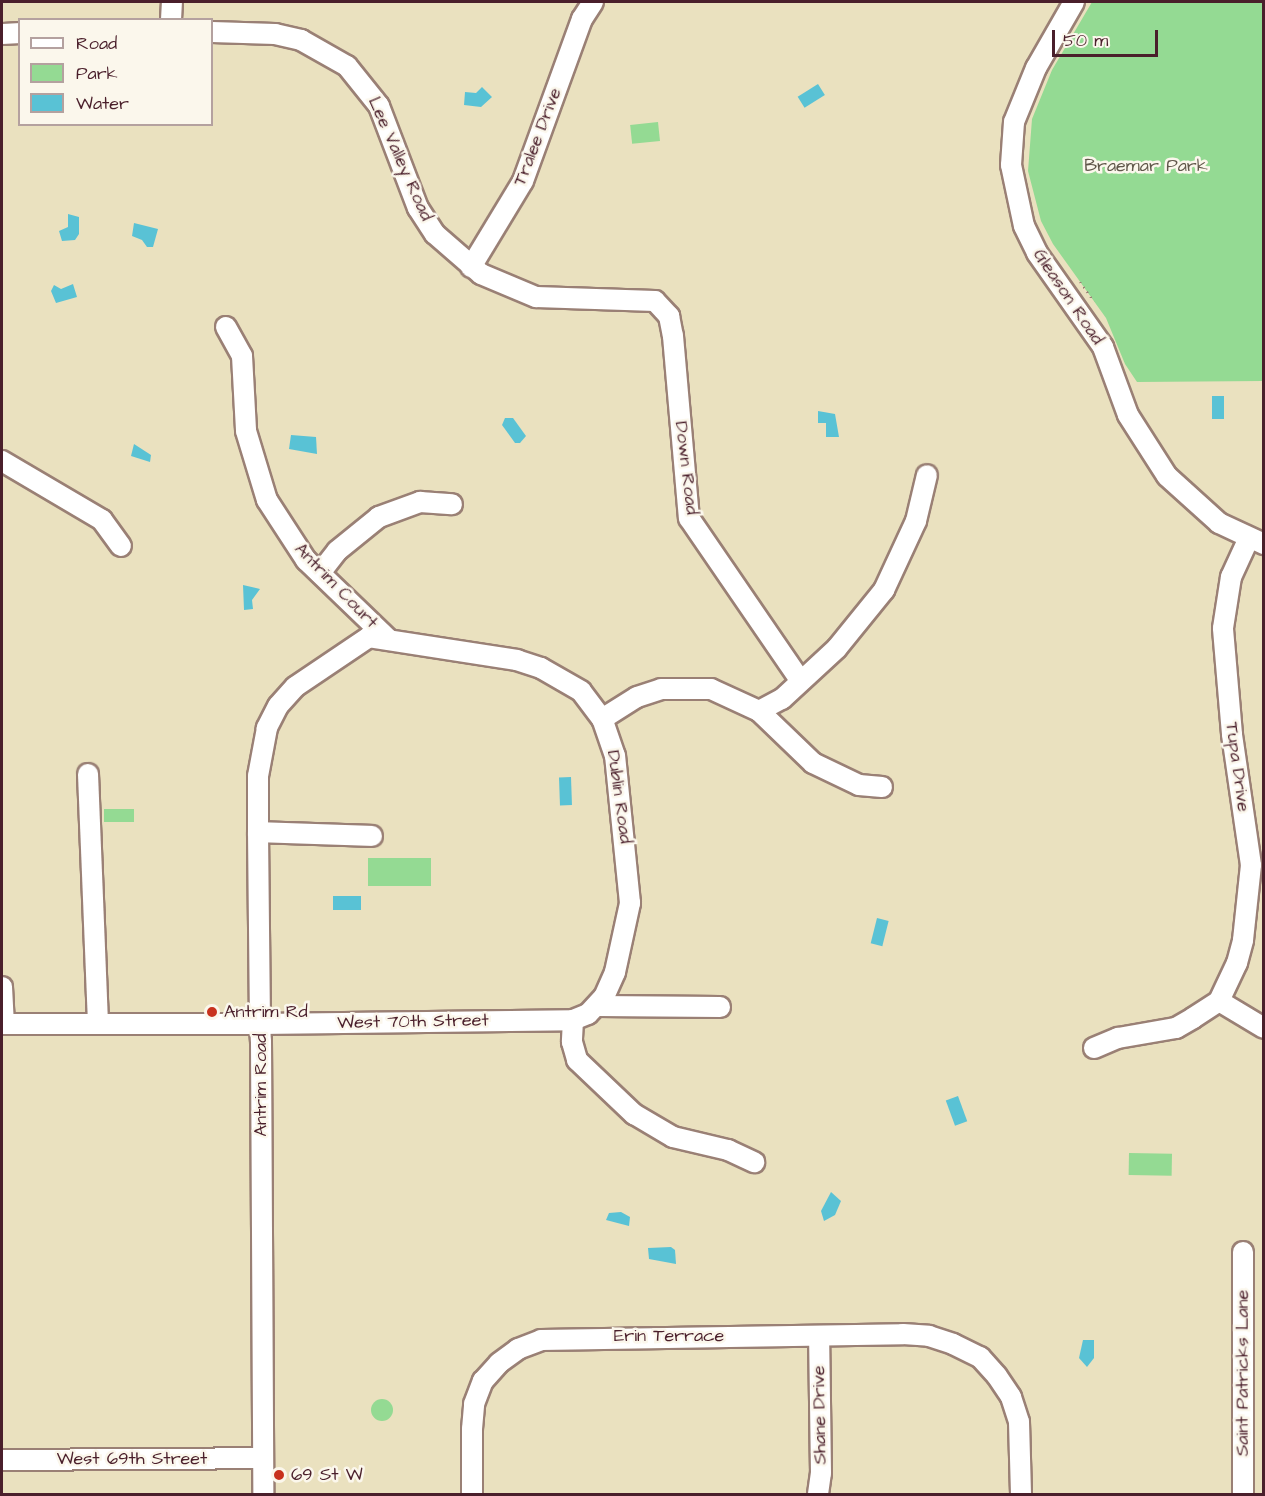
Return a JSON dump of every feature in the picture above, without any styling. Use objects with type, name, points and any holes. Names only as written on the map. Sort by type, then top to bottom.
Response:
[{"type":"street","points":[[171,18],[172,2]]},
{"type":"street","name":"Tralee Drive","points":[[471,267],[523,181],[582,19],[593,2]]},
{"type":"street","name":"Gleason Road","points":[[1074,2],[1036,68],[1014,122],[1011,165],[1024,226],[1037,253],[1103,348],[1128,415],[1167,476],[1219,523],[1256,542]]},
{"type":"street","name":"Lee Valley Road","points":[[213,32],[275,34],[301,40],[347,66],[379,106],[418,208],[435,234],[471,267],[508,288],[536,297],[655,301]]},
{"type":"street","points":[[2,34],[18,33]]},
{"type":"street","name":"Down Road","points":[[655,301],[669,316],[673,336],[689,518],[800,680]]},
{"type":"street","name":"Antrim Court","points":[[226,327],[243,356],[246,431],[267,500],[284,532],[320,573],[389,640]]},
{"type":"street","points":[[2,461],[102,520],[121,546]]},
{"type":"street","points":[[759,711],[782,699],[837,648],[884,590],[916,521],[927,475]]},
{"type":"street","points":[[320,573],[337,551],[379,517],[420,502],[452,504]]},
{"type":"street","name":"Tupa Drive","points":[[1219,1001],[1243,940],[1251,884],[1255,826],[1232,734],[1223,628],[1231,578],[1256,542]]},
{"type":"street","name":"Antrim Road","points":[[263,1494],[258,832],[260,752],[278,706],[295,687],[352,646],[369,638],[389,640]]},
{"type":"street","name":"Dublin Road","points":[[389,640],[541,668],[580,691],[602,719],[615,756],[630,903],[615,972],[598,1006]]},
{"type":"street","points":[[602,719],[637,697],[687,686],[735,697],[759,711],[813,763],[859,785],[882,787]]},
{"type":"street","points":[[88,774],[98,1023]]},
{"type":"street","points":[[258,832],[372,836]]},
{"type":"street","points":[[2,987],[3,1024]]},
{"type":"street","points":[[1094,1048],[1118,1038],[1176,1028],[1219,1001],[1263,1028]]},
{"type":"street","points":[[720,1007],[598,1006],[573,1020],[572,1042],[577,1060],[634,1114],[673,1137],[728,1150],[754,1162]]},
{"type":"street","name":"West 70th Street","points":[[3,1024],[260,1024],[573,1020]]},
{"type":"street","name":"Saint Patricks Lane","points":[[1243,1494],[1244,1252]]},
{"type":"street","name":"Shane Drive","points":[[818,1494],[821,1473],[819,1336]]},
{"type":"street","name":"Erin Terrace","points":[[472,1494],[474,1404],[483,1382],[499,1363],[518,1348],[541,1340],[565,1337],[929,1336],[980,1357],[1011,1398],[1019,1422],[1021,1494]]},
{"type":"street","name":"West 69th Street","points":[[2,1460],[263,1458]]},
{"type":"path","points":[[1073,274],[1098,309]]},
{"type":"green space","name":"Braemar Park","points":[[1092,2],[1263,2],[1263,381],[1137,382],[1125,364],[1106,318],[1053,244],[1041,221],[1028,171],[1032,119],[1052,70]]},
{"type":"green space","points":[[658,122],[660,141],[632,144],[630,125]]},
{"type":"green space","points":[[104,809],[134,809],[134,822],[104,822]]},
{"type":"green space","points":[[368,858],[431,858],[431,886],[368,886]]},
{"type":"green space","points":[[1129,1153],[1172,1154],[1172,1176],[1129,1175]]},
{"type":"green space","points":[[382,1399],[390,1402],[393,1410],[390,1418],[382,1421],[374,1418],[371,1410],[374,1402]]},
{"type":"water","points":[[818,84],[825,95],[805,108],[798,97]]},
{"type":"water","points":[[482,87],[492,97],[481,107],[464,105],[465,92],[476,93]]},
{"type":"water","points":[[68,214],[79,217],[79,234],[75,240],[62,241],[59,231],[68,227]]},
{"type":"water","points":[[134,223],[158,229],[153,247],[147,247],[142,240],[132,236]]},
{"type":"water","points":[[73,284],[77,297],[56,303],[51,291],[54,285],[61,289]]},
{"type":"water","points":[[1212,396],[1224,396],[1224,419],[1212,419]]},
{"type":"water","points":[[818,411],[835,414],[839,437],[826,437],[826,423],[818,423]]},
{"type":"water","points":[[505,418],[513,418],[526,436],[520,443],[515,443],[502,425]]},
{"type":"water","points":[[291,435],[316,437],[317,454],[289,449]]},
{"type":"water","points":[[134,444],[151,455],[150,462],[131,456]]},
{"type":"water","points":[[243,585],[260,589],[252,600],[253,609],[244,610]]},
{"type":"water","points":[[559,777],[571,777],[572,805],[560,805]]},
{"type":"water","points":[[333,896],[361,896],[361,910],[333,910]]},
{"type":"water","points":[[877,918],[889,921],[882,946],[871,943]]},
{"type":"water","points":[[958,1096],[967,1121],[955,1126],[946,1100]]},
{"type":"water","points":[[831,1192],[841,1201],[835,1215],[824,1221],[821,1211]]},
{"type":"water","points":[[621,1212],[630,1217],[629,1226],[606,1220],[609,1213]]},
{"type":"water","points":[[671,1247],[675,1250],[676,1264],[649,1259],[648,1248]]},
{"type":"water","points":[[1083,1340],[1094,1340],[1094,1358],[1087,1367],[1079,1358]]},
{"type":"place","name":"Antrim Rd","points":[[212,1012]]},
{"type":"place","name":"69 St W","points":[[279,1475]]}]
